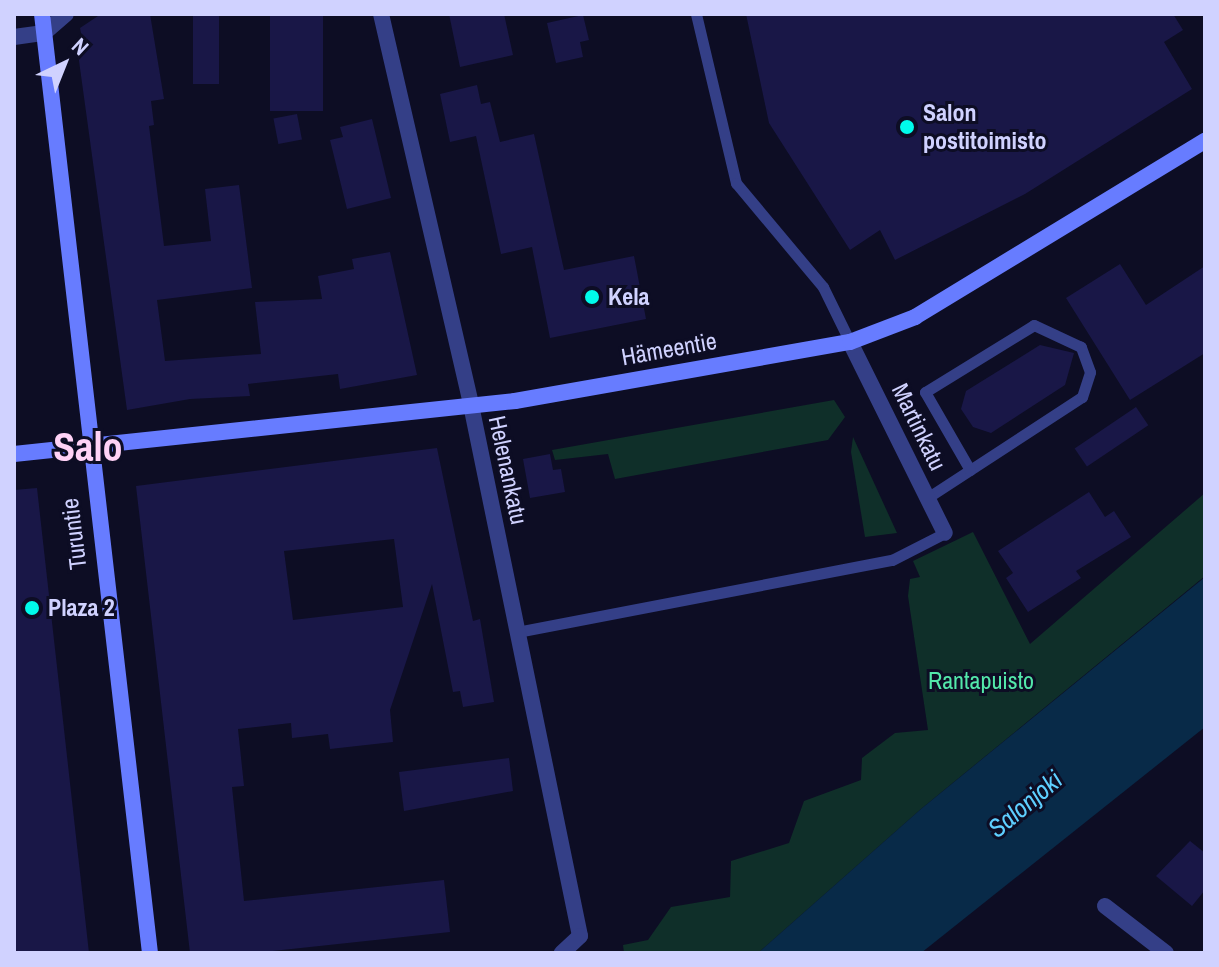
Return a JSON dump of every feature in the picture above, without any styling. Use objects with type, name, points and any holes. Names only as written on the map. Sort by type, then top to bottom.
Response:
[{"type":"main road","name":"Turuntie","points":[[42,14],[89,446],[150,953]]},
{"type":"main road","name":"Hämeentie","points":[[14,454],[471,405],[850,342],[915,317],[1205,141]]},
{"type":"street","points":[[14,37],[44,33],[66,14]]},
{"type":"street","name":"Helenankatu","points":[[381,14],[471,405],[580,936],[562,953]]},
{"type":"street","name":"Martinkatu","points":[[850,342],[945,533]]},
{"type":"street","points":[[1105,906],[1166,953]]},
{"type":"lane","points":[[696,14],[736,183],[823,287],[850,342]]},
{"type":"lane","points":[[927,498],[970,470],[1082,397],[1090,372],[1081,347],[1034,325],[925,392],[970,470]]},
{"type":"lane","points":[[517,632],[892,560],[945,533]]},
{"type":"green space","points":[[834,400],[845,417],[828,440],[615,479],[608,454],[555,460],[552,450]]},
{"type":"green space","points":[[853,437],[897,533],[865,537],[851,452]]},
{"type":"green space","name":"Rantapuisto","points":[[1205,493],[1205,576],[921,809],[758,953],[624,953],[623,945],[648,940],[671,907],[730,897],[731,861],[789,843],[804,801],[861,780],[862,758],[895,733],[928,730],[908,596],[910,579],[920,577],[913,561],[973,532],[1030,644]]},
{"type":"water","name":"Salonjoki","points":[[1205,577],[1205,727],[921,953],[758,953],[921,809]]},
{"type":"building","points":[[101,14],[150,14],[164,99],[151,101],[154,125],[149,126],[164,246],[211,241],[205,189],[239,185],[252,288],[157,300],[165,361],[261,354],[255,302],[322,299],[318,276],[354,269],[352,259],[390,252],[417,375],[340,389],[338,374],[248,384],[250,396],[190,399],[127,410],[76,39],[82,38],[80,28]]},
{"type":"building","points":[[193,14],[219,14],[219,84],[193,84]]},
{"type":"building","points":[[270,14],[323,14],[323,111],[270,111]]},
{"type":"building","points":[[449,14],[504,14],[513,55],[460,67]]},
{"type":"building","points":[[746,14],[1173,14],[1183,30],[1164,42],[1192,89],[1025,194],[895,260],[880,230],[850,250],[769,123]]},
{"type":"building","points":[[583,15],[589,40],[580,42],[583,57],[556,63],[547,23]]},
{"type":"building","points":[[477,85],[481,104],[490,102],[500,142],[534,134],[564,270],[634,256],[646,319],[550,338],[532,247],[501,254],[476,136],[450,142],[440,94]]},
{"type":"building","points":[[297,114],[302,140],[278,144],[273,119]]},
{"type":"building","points":[[372,119],[391,198],[347,209],[330,140],[343,137],[340,127]]},
{"type":"building","points":[[1120,264],[1146,305],[1205,266],[1205,353],[1130,400],[1066,298]]},
{"type":"building","points":[[1040,345],[1074,353],[1065,385],[991,433],[973,427],[961,409],[966,391]]},
{"type":"building","points":[[1136,407],[1148,425],[1087,467],[1075,448]]},
{"type":"building","points":[[437,448],[473,621],[480,619],[494,702],[463,707],[460,691],[453,692],[432,584],[390,710],[393,742],[330,749],[328,734],[292,738],[291,723],[238,729],[244,786],[232,787],[244,901],[444,880],[450,932],[253,953],[190,953],[136,486]],"holes":[[[394,539],[403,607],[293,620],[284,551]]]},
{"type":"building","points":[[550,454],[553,470],[561,469],[565,492],[530,498],[523,459]]},
{"type":"building","name":"Plaza 2","points":[[37,488],[89,953],[14,953],[14,490]]},
{"type":"building","points":[[1089,492],[1105,517],[1114,511],[1131,537],[1076,571],[1081,578],[1028,612],[1006,578],[1013,573],[998,551]]},
{"type":"building","points":[[509,758],[513,791],[404,811],[399,772]]},
{"type":"building","points":[[1190,841],[1205,853],[1205,890],[1192,906],[1156,876]]},
{"type":"place","name":"Salon postitoimisto","points":[[907,127]]},
{"type":"place","name":"Kela","points":[[592,297]]},
{"type":"place","name":"Plaza 2","points":[[32,608]]},
{"type":"district","name":"Salo","points":[[88,447]]}]
